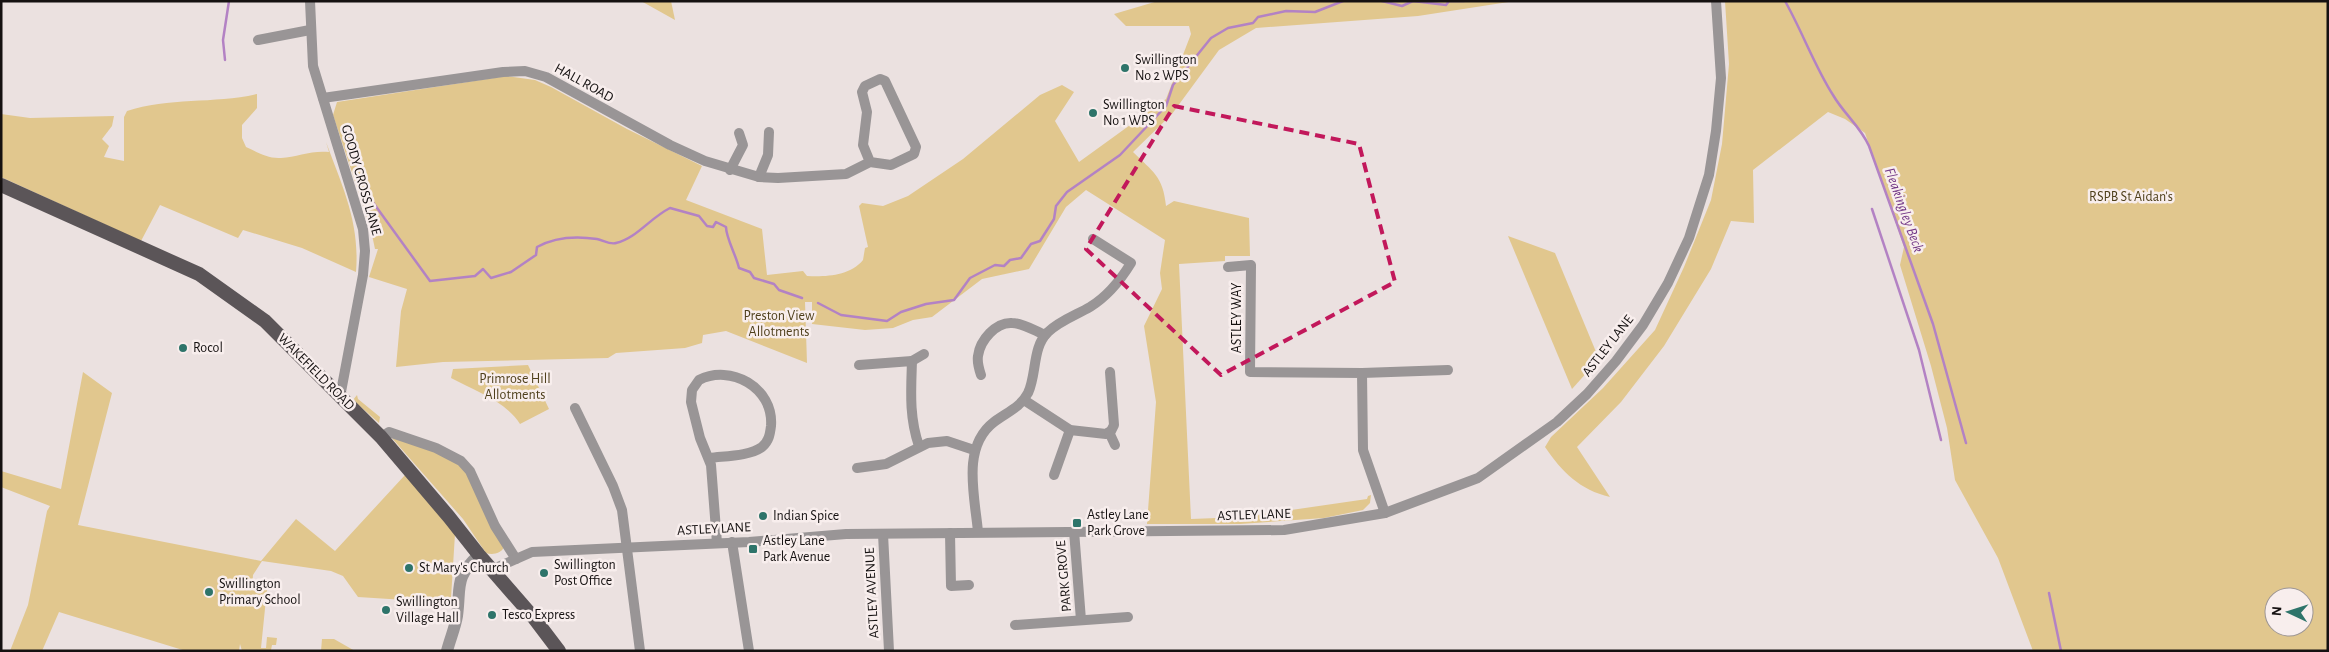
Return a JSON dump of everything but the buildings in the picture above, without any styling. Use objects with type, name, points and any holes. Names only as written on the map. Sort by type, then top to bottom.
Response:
[{"type":"main road","name":"WAKEFIELD ROAD","points":[[1,185],[199,274],[265,321],[381,437],[449,516],[478,555],[534,618],[559,651]]},
{"type":"street","name":"GOODY CROSS LANE","points":[[310,1],[313,66],[363,229],[366,251],[340,398]]},
{"type":"street","name":"ASTLEY LANE","points":[[491,570],[532,552],[883,534],[1284,530],[1385,513],[1478,478],[1532,441],[1587,394],[1616,361],[1642,325],[1668,283],[1689,238],[1709,175],[1716,131],[1721,78],[1716,1]]},
{"type":"street","points":[[258,40],[310,30]]},
{"type":"street","name":"HALL ROAD","points":[[323,98],[503,72],[532,73],[552,80],[670,145],[730,170],[759,177],[778,178],[846,174],[870,162]]},
{"type":"street","points":[[880,79],[885,81],[916,150],[913,155],[891,165],[870,162],[863,144],[866,112],[862,92],[865,86],[880,79]]},
{"type":"street","points":[[759,177],[768,155],[768,132]]},
{"type":"street","points":[[730,170],[743,145],[739,133]]},
{"type":"street","points":[[978,532],[973,466],[974,450],[982,434],[993,423],[1017,408],[1024,400],[1031,385],[1038,348],[1045,335],[1108,293],[1133,265],[1094,239]]},
{"type":"street","name":"ASTLEY WAY","points":[[1228,267],[1250,265],[1250,372],[1362,374],[1448,370]]},
{"type":"street","points":[[981,375],[978,360],[980,350],[992,330],[998,325],[1013,323],[1045,335]]},
{"type":"street","points":[[859,365],[912,361],[924,354]]},
{"type":"street","points":[[912,361],[910,406],[919,446]]},
{"type":"street","points":[[1024,400],[1070,430],[1103,434],[1113,428],[1114,422],[1110,372]]},
{"type":"street","points":[[1362,374],[1363,450],[1385,513]]},
{"type":"street","points":[[710,458],[757,450],[766,442],[770,426],[770,407],[763,394],[752,385],[734,378],[715,375],[704,378],[695,385],[691,402],[700,438],[710,458],[717,543]]},
{"type":"street","points":[[575,408],[619,502],[626,527],[626,547],[640,651]]},
{"type":"street","points":[[1054,475],[1070,430]]},
{"type":"street","points":[[381,437],[389,432],[436,448],[461,460],[470,471],[496,526],[516,559]]},
{"type":"street","points":[[1109,432],[1115,445]]},
{"type":"street","points":[[857,468],[886,464],[919,446],[947,442],[974,450]]},
{"type":"street","name":"PARK GROVE","points":[[1074,531],[1081,620]]},
{"type":"street","points":[[950,533],[951,586],[969,585]]},
{"type":"street","name":"ASTLEY AVENUE","points":[[883,534],[889,651]]},
{"type":"street","points":[[732,542],[749,651]]},
{"type":"street","points":[[447,651],[457,617],[459,582],[465,568],[478,555]]},
{"type":"street","name":"PARK GROVE","points":[[1015,625],[1128,617]]},
{"type":"highlighted area","points":[[1174,106],[1359,144],[1395,282],[1221,375],[1086,249]]},
{"type":"green space","points":[[641,1],[671,1],[675,20]]},
{"type":"green space","name":"Preston View Allotments","points":[[1158,1],[1515,1],[1418,16],[1256,28],[1219,50],[1172,114],[1133,152],[1160,181],[1166,206],[1174,201],[1249,218],[1250,256],[1225,256],[1225,261],[1179,264],[1191,519],[1243,517],[1367,499],[1371,495],[1370,503],[1363,510],[1324,518],[1240,524],[1147,524],[1156,402],[1144,326],[1162,289],[1160,273],[1165,240],[1086,190],[1066,207],[1029,269],[982,279],[932,317],[913,320],[893,328],[865,330],[812,324],[812,302],[805,302],[807,363],[726,331],[703,335],[702,343],[685,348],[616,353],[608,358],[443,362],[396,367],[401,311],[407,289],[369,277],[378,249],[375,249],[371,230],[333,115],[337,102],[507,76],[535,80],[702,166],[686,200],[762,229],[767,275],[803,271],[807,276],[829,276],[851,269],[863,260],[865,248],[868,247],[859,206],[862,203],[883,206],[908,196],[963,159],[1040,95],[1062,85],[1074,92],[1055,121],[1079,162],[1166,99],[1191,34],[1189,26],[1126,26],[1114,14]]},
{"type":"green space","name":"RSPB St Aidan's","points":[[1725,1],[2328,1],[2328,651],[2033,651],[1998,558],[1955,480],[1947,428],[1931,366],[1900,265],[1904,247],[1865,133],[1845,119],[1828,112],[1753,170],[1754,223],[1731,221],[1711,269],[1664,346],[1621,402],[1577,447],[1610,497],[1590,490],[1573,479],[1545,447],[1551,437],[1603,388],[1655,330],[1684,267],[1711,200],[1722,144],[1729,64]]},
{"type":"green space","points":[[257,94],[257,108],[242,125],[242,138],[246,147],[267,156],[281,158],[329,152],[326,142],[344,190],[353,221],[357,254],[356,272],[302,248],[243,230],[238,238],[160,205],[141,241],[1,177],[1,114],[30,118],[114,116],[112,126],[102,139],[109,146],[104,157],[124,161],[124,117],[127,111],[159,104],[225,99]]},
{"type":"green space","points":[[1508,236],[1555,253],[1599,359],[1572,389]]},
{"type":"green space","name":"Primrose Hill Allotments","points":[[528,365],[549,409],[520,424],[514,416],[498,403],[451,378],[453,369]]},
{"type":"green space","points":[[83,372],[112,393],[78,525],[261,561],[296,519],[335,551],[405,475],[455,534],[451,598],[405,600],[358,597],[343,576],[331,571],[262,561],[253,575],[252,588],[267,589],[261,648],[266,648],[267,637],[277,638],[276,645],[272,645],[271,650],[276,651],[242,651],[240,644],[239,651],[186,651],[59,612],[42,651],[10,651],[28,605],[47,511],[50,506],[1,487],[1,471],[61,489]]},
{"type":"green space","points":[[357,395],[358,399],[380,417],[379,423],[353,400]]},
{"type":"green space","points":[[391,437],[438,452],[464,468],[504,547],[499,553],[486,553],[463,519]]},
{"type":"green space","points":[[322,639],[334,639],[355,651],[321,651]]},
{"type":"waterway","points":[[225,60],[223,40],[229,1]]},
{"type":"waterway","points":[[818,303],[841,315],[887,321],[901,312],[926,304],[954,300],[970,278],[995,265],[1004,266],[1010,260],[1021,258],[1031,244],[1040,241],[1054,219],[1056,206],[1067,192],[1120,155],[1166,106],[1173,85],[1211,38],[1228,28],[1253,23],[1258,17],[1286,11],[1315,12],[1343,1]]},
{"type":"waterway","name":"Fleakingley Beck","points":[[1382,1],[1402,6],[1413,1],[1446,5],[1449,1],[1464,1]]},
{"type":"waterway","name":"Fleakingley Beck","points":[[1785,1],[1826,84],[1869,146],[1933,324],[1966,443]]},
{"type":"waterway","points":[[372,201],[430,281],[475,276],[483,269],[491,278],[511,272],[536,255],[537,247],[559,239],[589,238],[616,243],[630,237],[670,208],[699,216],[707,226],[713,227],[716,222],[726,227],[739,268],[750,272],[754,278],[774,284],[779,290],[802,298]]},
{"type":"waterway","points":[[1872,209],[1919,350],[1941,440]]},
{"type":"waterway","name":"Fleakingley Beck","points":[[2049,593],[2061,651]]},
{"type":"place","name":"Swillington No 2 WPS","points":[[1125,68]]},
{"type":"place","name":"Swillington No 1 WPS","points":[[1093,113]]},
{"type":"place","name":"Rocol","points":[[183,348]]},
{"type":"place","name":"Indian Spice","points":[[763,516]]},
{"type":"place","name":"Astley Lane Park Grove","points":[[1077,523]]},
{"type":"place","name":"Astley Lane Park Avenue","points":[[753,549]]},
{"type":"place","name":"St Mary's Church","points":[[409,568]]},
{"type":"place","name":"Swillington Post Office","points":[[544,573]]},
{"type":"place","name":"Swillington Primary School","points":[[209,592]]},
{"type":"place","name":"Swillington Village Hall","points":[[386,610]]},
{"type":"place","name":"Tesco Express","points":[[492,615]]}]
